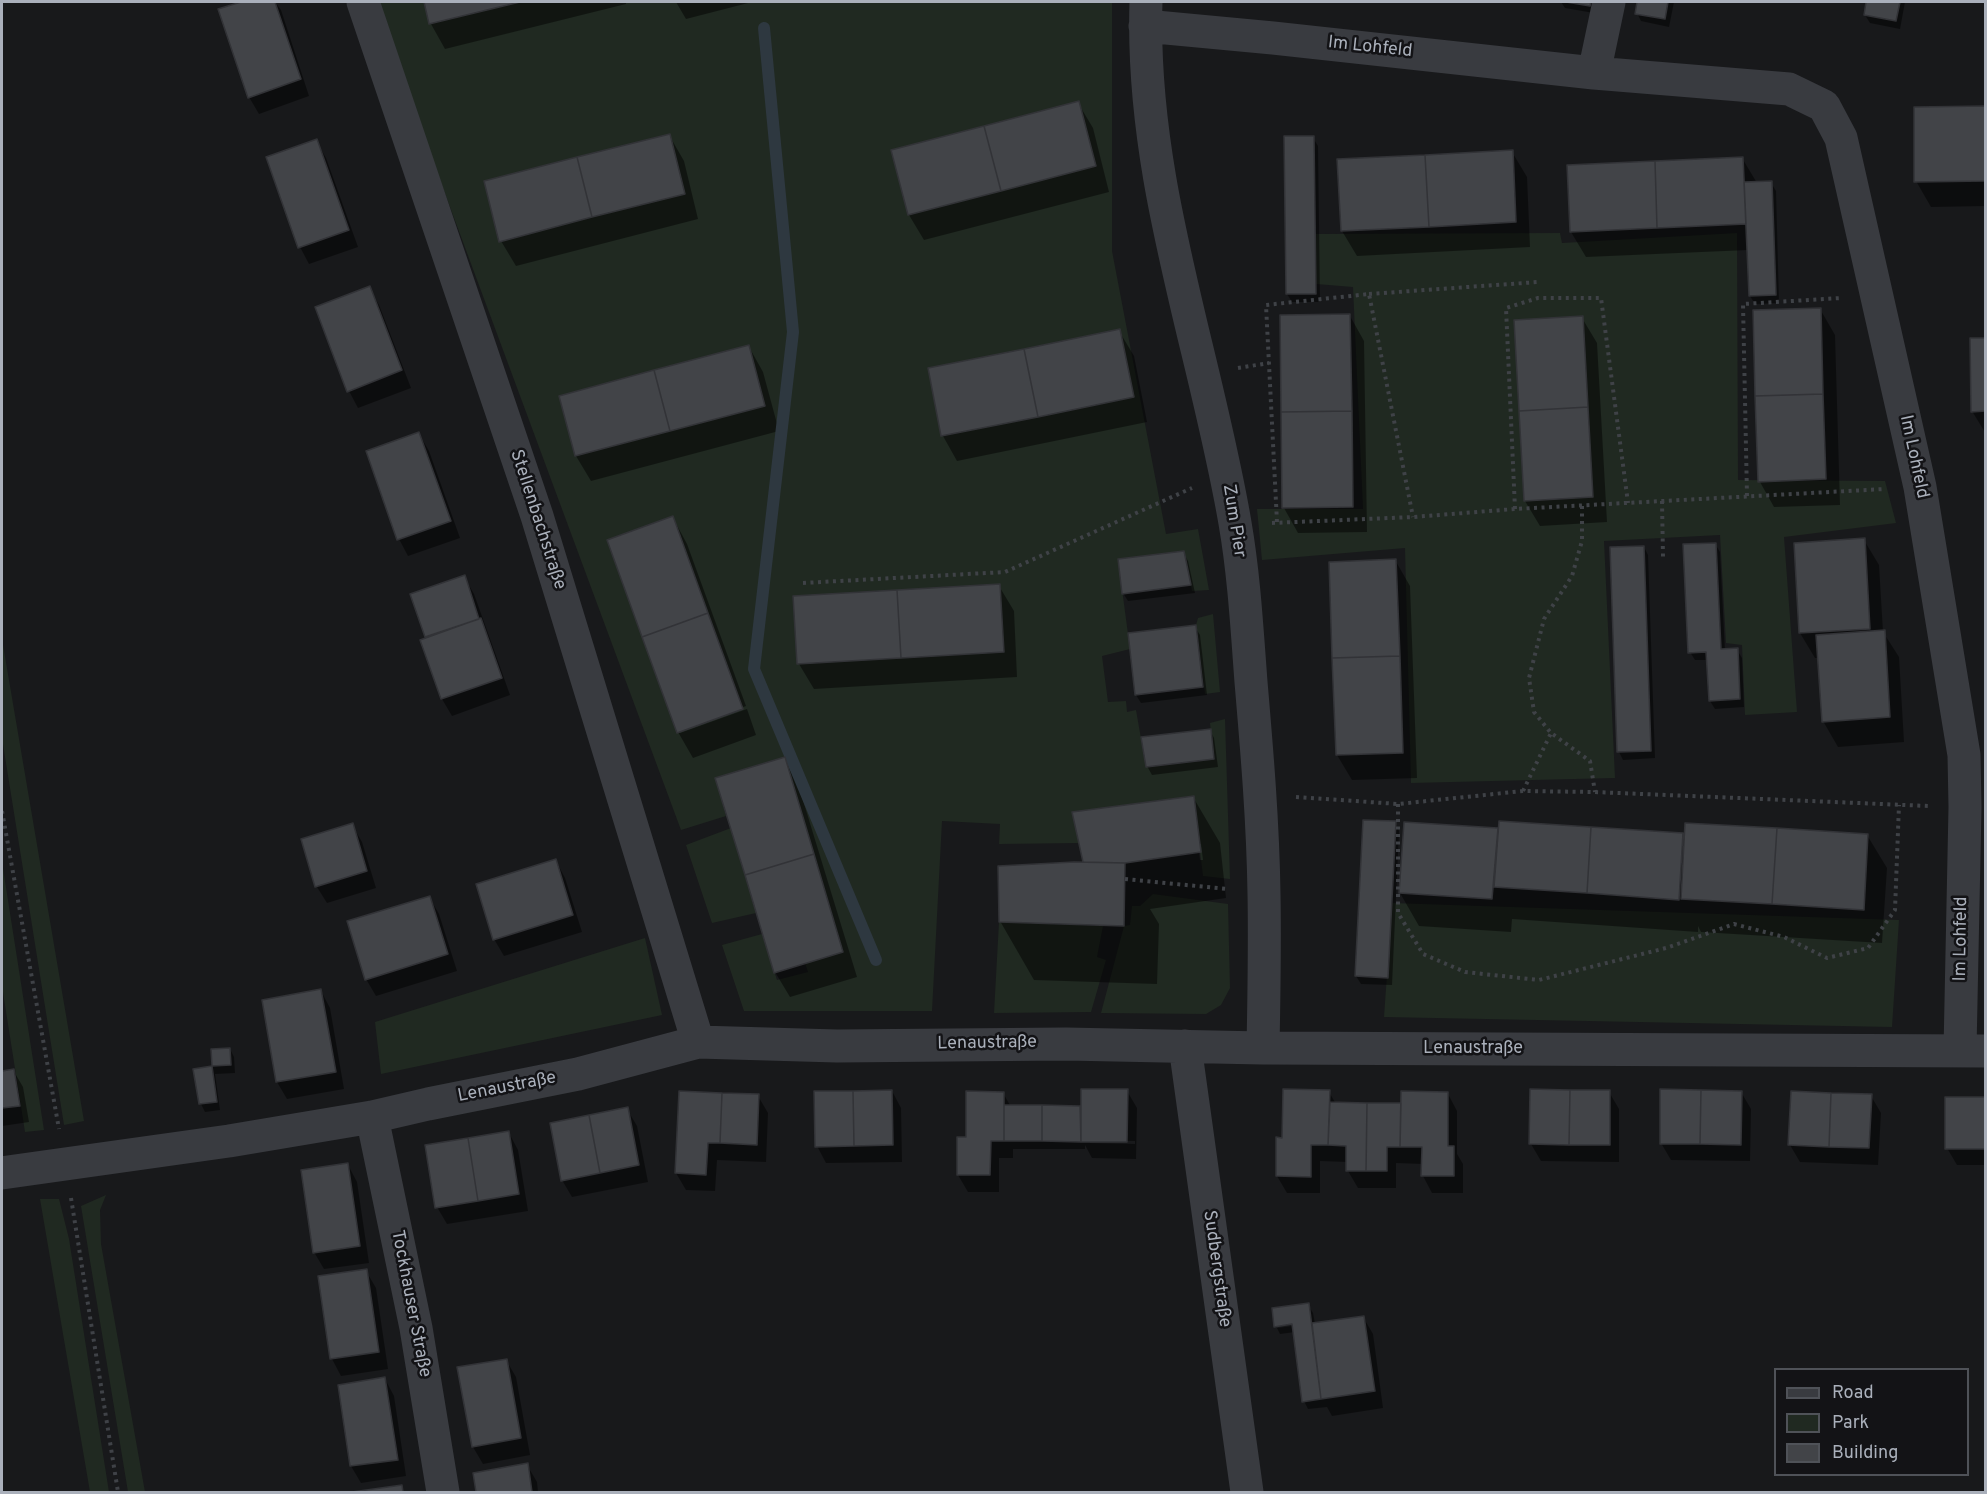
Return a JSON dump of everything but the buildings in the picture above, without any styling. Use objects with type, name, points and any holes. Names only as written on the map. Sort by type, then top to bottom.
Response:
[{"type":"street","name":"Stellenbachstraße","points":[[363,2],[537,516],[699,1042]]},
{"type":"street","points":[[1594,73],[1609,2]]},
{"type":"street","name":"Im Lohfeld","points":[[1146,14],[1273,38],[1594,73],[1789,89],[1824,106],[1841,138],[1920,487],[1964,754],[1973,1051]]},
{"type":"street","name":"Zum Pier","points":[[1146,14],[1152,141],[1176,264],[1226,473],[1236,526],[1259,794],[1264,893],[1263,1048]]},
{"type":"street","name":"Lenaustraße","points":[[2,1173],[230,1141],[372,1117],[579,1074],[699,1042],[837,1046],[1066,1044],[1263,1048],[1973,1051]]},
{"type":"street","name":"Sudbergstraße","points":[[1185,1046],[1247,1492]]},
{"type":"street","name":"Tockhauser Straße","points":[[372,1117],[416,1328],[443,1492]]},
{"type":"path","points":[[1277,522],[1266,305],[1369,294],[1538,282]]},
{"type":"path","points":[[1369,294],[1413,517]]},
{"type":"path","points":[[1747,496],[1743,304],[1877,296]]},
{"type":"path","points":[[1515,509],[1506,308],[1538,298],[1601,298],[1628,503]]},
{"type":"path","points":[[803,583],[1005,572],[1226,473]]},
{"type":"path","points":[[1236,526],[1920,487]]},
{"type":"path","points":[[1662,501],[1663,557]]},
{"type":"path","points":[[1582,506],[1582,541],[1572,576],[1544,619],[1529,678],[1534,712],[1551,733],[1590,761],[1595,792]]},
{"type":"path","points":[[1523,791],[1551,733]]},
{"type":"path","points":[[1259,794],[1398,804],[1523,791],[1595,792],[1965,807]]},
{"type":"path","points":[[1398,804],[1398,913],[1423,954],[1465,972],[1539,980],[1666,948],[1734,924],[1784,937],[1827,958],[1868,948],[1895,910],[1899,805]]},
{"type":"path","points":[[1125,879],[1264,893]]},
{"type":"green space","points":[[374,2],[1112,2],[1112,251],[1166,534],[1198,529],[1209,590],[1192,591],[1184,551],[1118,559],[1130,649],[1102,656],[1108,702],[1126,701],[1127,712],[1136,710],[1146,767],[1214,759],[1210,723],[1225,719],[1230,879],[1203,876],[1193,796],[1073,812],[1079,843],[999,844],[1000,824],[942,821],[932,1011],[744,1011],[722,945],[762,934],[777,980],[808,972],[805,963],[843,951],[785,757],[716,778],[726,816],[681,830]]},
{"type":"green space","points":[[1560,233],[1562,243],[1737,233],[1738,480],[1885,481],[1896,523],[1784,537],[1797,712],[1745,715],[1742,645],[1726,643],[1720,535],[1604,541],[1615,778],[1411,783],[1405,548],[1262,560],[1257,509],[1363,509],[1353,287],[1316,284],[1315,234]]},
{"type":"green space","points":[[1213,614],[1220,692],[1205,694],[1196,625],[1198,618]]},
{"type":"green space","points":[[2,639],[84,1121],[64,1125],[2,738]]},
{"type":"green space","points":[[731,828],[756,913],[712,923],[686,845]]},
{"type":"green space","points":[[2,862],[44,1130],[25,1132],[2,986]]},
{"type":"green space","points":[[1153,894],[1228,904],[1230,988],[1221,1005],[1206,1014],[1101,1013],[1124,926],[1130,925],[1132,906],[1140,906]]},
{"type":"green space","points":[[1392,903],[1899,920],[1892,1027],[1384,1017]]},
{"type":"green space","points":[[999,922],[1103,926],[1097,957],[1106,960],[1091,1012],[994,1013]]},
{"type":"green space","points":[[645,938],[662,1015],[381,1074],[375,1022]]},
{"type":"green space","points":[[106,1195],[100,1210],[101,1244],[145,1492],[128,1492],[81,1206]]},
{"type":"green space","points":[[40,1199],[59,1199],[69,1239],[109,1492],[90,1492]]},
{"type":"waterway","points":[[764,28],[793,332],[754,669],[876,960]]}]
